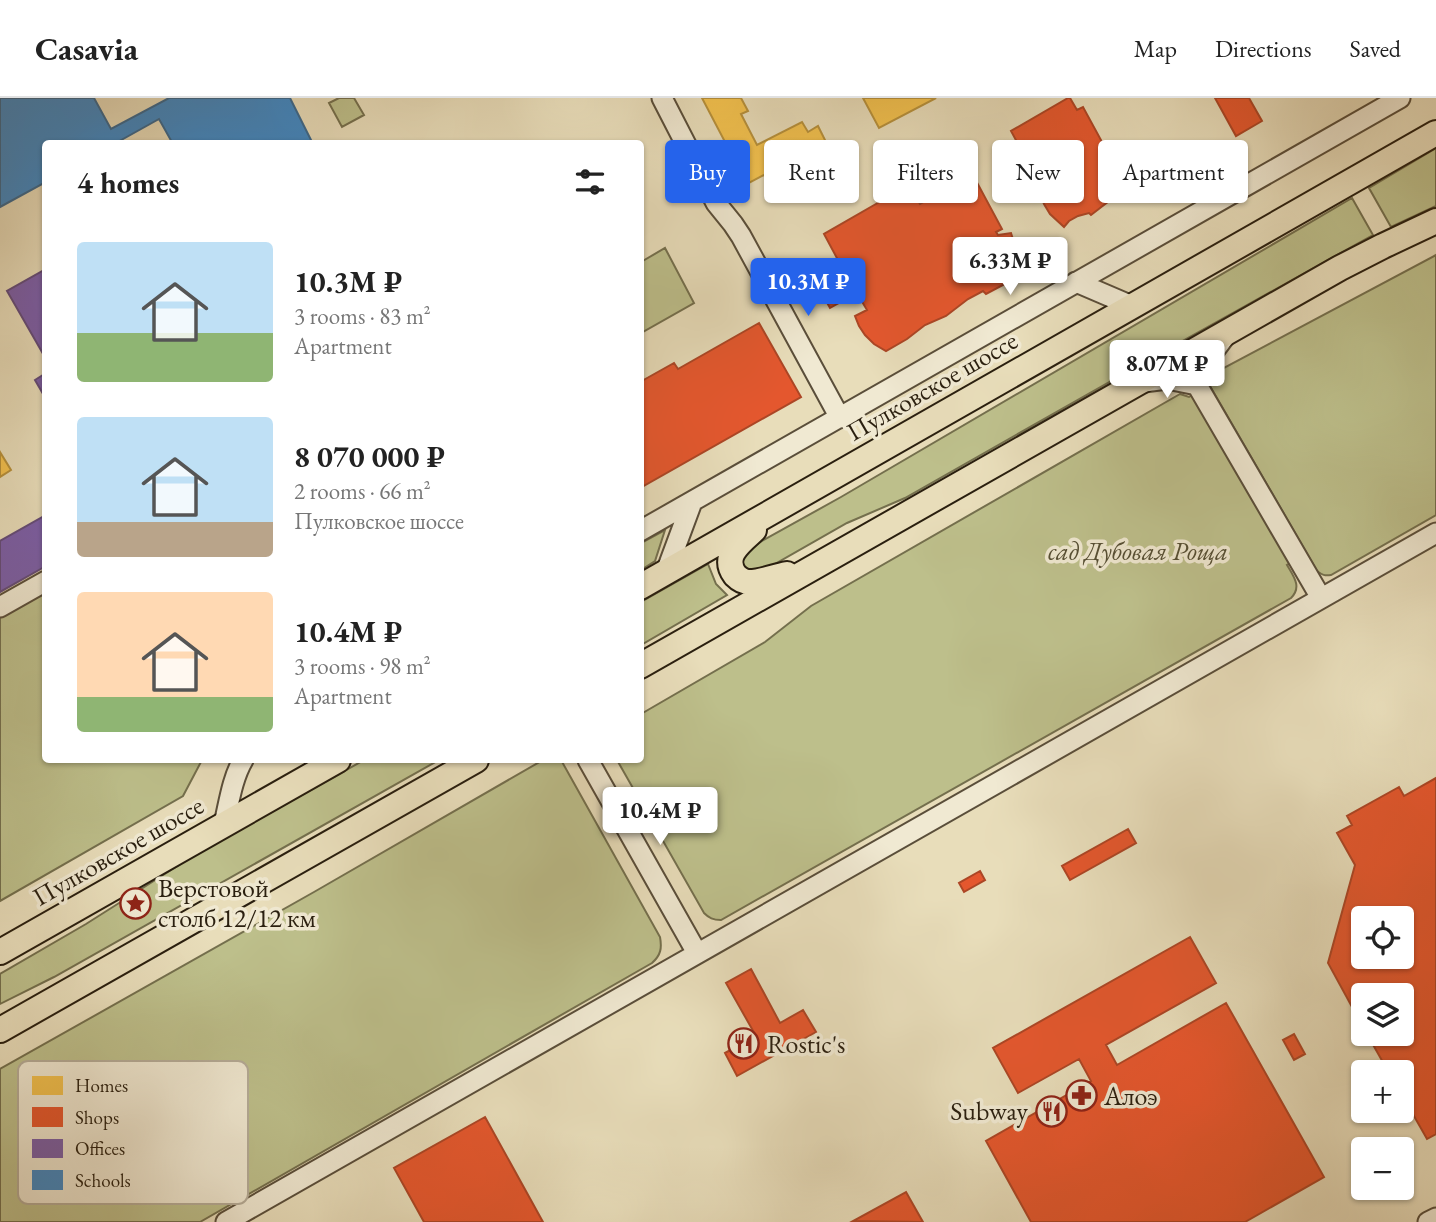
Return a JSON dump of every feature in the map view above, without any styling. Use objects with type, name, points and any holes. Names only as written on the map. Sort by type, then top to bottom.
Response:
[{"type":"main road","name":"Пулковское шоссе","points":[[644,585],[1436,133]]},
{"type":"main road","points":[[644,664],[1351,262],[1436,221]]},
{"type":"main road","points":[[768,514],[732,552],[730,564],[736,576],[749,582],[811,569]]},
{"type":"main road","name":"Пулковское шоссе","points":[[0,952],[333,763]]},
{"type":"main road","points":[[0,1030],[471,763]]},
{"type":"street","points":[[662,98],[716,203],[741,236],[840,418]]},
{"type":"street","points":[[644,529],[1400,98]]},
{"type":"street","points":[[1076,282],[1132,306]]},
{"type":"street","points":[[1197,385],[1208,359],[1228,331]]},
{"type":"street","points":[[1138,383],[1167,379],[1197,385],[1321,598]]},
{"type":"street","points":[[666,572],[692,502]]},
{"type":"street","points":[[226,1222],[1436,533]]},
{"type":"street","points":[[0,607],[42,583]]},
{"type":"street","points":[[224,824],[241,763]]},
{"type":"street","points":[[590,763],[697,953]]},
{"type":"street","points":[[1428,1222],[1436,1218]]},
{"type":"green space","points":[[339,98],[354,98],[364,115],[342,127],[329,103]]},
{"type":"green space","points":[[1436,148],[1436,206],[1391,227],[1369,188]]},
{"type":"green space","points":[[1352,198],[1373,235],[905,498],[847,523],[761,572],[746,571],[741,561],[747,551],[762,541]]},
{"type":"green space","points":[[665,248],[694,303],[644,331],[644,260]]},
{"type":"green space","name":"сад Дубовая Роща","points":[[1436,255],[1436,515],[1331,575],[1324,575],[1317,571],[1210,386],[1212,379],[1218,371]]},
{"type":"green space","name":"сад Дубовая Роща","points":[[1180,394],[1189,397],[1194,394],[1291,563],[1287,565],[1296,586],[1291,598],[721,920],[713,919],[704,913],[619,763],[644,763],[644,712],[765,642],[811,606]]},
{"type":"green space","points":[[665,530],[655,561],[644,568],[644,541]]},
{"type":"green space","points":[[708,564],[716,584],[727,595],[644,643],[644,600]]},
{"type":"green space","points":[[42,593],[42,763],[200,763],[183,796],[0,901],[0,618]]},
{"type":"green space","points":[[359,763],[434,763],[54,977],[0,1004],[0,974],[86,924],[190,858]]},
{"type":"green space","points":[[538,763],[563,763],[660,937],[661,945],[652,963],[248,1194],[248,1061],[18,1061],[18,1204],[231,1204],[200,1222],[0,1222],[0,1069]]},
{"type":"building: Homes","points":[[702,98],[741,98],[748,111],[741,114],[757,145],[764,141],[764,175],[750,182],[750,140],[724,140]]},
{"type":"building: Homes","points":[[863,98],[936,98],[879,128]]},
{"type":"building: Homes","points":[[802,122],[808,132],[818,126],[825,140],[767,140]]},
{"type":"building: Homes","points":[[0,452],[11,470],[0,477]]},
{"type":"building: Shops","points":[[1068,98],[1077,110],[1083,107],[1101,140],[1098,140],[1098,203],[1106,203],[1091,215],[1089,213],[1078,216],[1064,227],[1050,214],[1044,203],[1084,203],[1084,140],[1016,140],[1011,131]]},
{"type":"building: Shops","points":[[1215,98],[1249,98],[1262,121],[1236,136]]},
{"type":"building: Shops","points":[[978,184],[1002,229],[996,232],[998,235],[1011,233],[1019,272],[1005,284],[986,294],[983,291],[968,299],[946,316],[925,325],[886,351],[874,344],[859,326],[855,316],[867,310],[857,293],[830,308],[811,274],[838,260],[824,234],[878,203],[978,203]]},
{"type":"building: Shops","points":[[759,323],[801,397],[644,486],[644,380],[674,363],[678,369]]},
{"type":"building: Shops","points":[[1436,778],[1436,1134],[1427,1139],[1414,1116],[1414,1060],[1382,1060],[1374,1046],[1414,1046],[1414,983],[1351,983],[1351,1005],[1328,963],[1355,865],[1337,833],[1352,825],[1347,816],[1399,787],[1404,796]]},
{"type":"building: Shops","points":[[1128,829],[1136,843],[1070,880],[1062,866]]},
{"type":"building: Shops","points":[[980,871],[985,880],[964,892],[959,883]]},
{"type":"building: Shops","points":[[1190,937],[1216,983],[1106,1045],[1117,1065],[1226,1003],[1324,1177],[1245,1222],[1031,1222],[986,1141],[1091,1081],[1079,1059],[1018,1093],[993,1048]]},
{"type":"building: Shops","points":[[751,969],[780,1023],[803,1010],[816,1032],[737,1076],[725,1053],[756,1036],[726,983]]},
{"type":"building: Shops","points":[[1294,1034],[1305,1054],[1294,1060],[1283,1040]]},
{"type":"building: Shops","points":[[485,1117],[543,1222],[424,1222],[394,1168]]},
{"type":"building: Shops","points":[[906,1192],[923,1222],[853,1221]]},
{"type":"building: Offices","points":[[42,271],[42,352],[7,291]]},
{"type":"building: Offices","points":[[42,376],[42,392],[35,380]]},
{"type":"building: Offices","points":[[42,517],[42,568],[0,592],[0,541]]},
{"type":"building: Schools","points":[[0,98],[94,98],[111,129],[169,98],[290,98],[311,140],[171,140],[159,119],[121,140],[42,140],[42,184],[0,207]]},
{"type":"place","name":"Верстовой столб 12/12 км","points":[[135,903]]},
{"type":"place","name":"Rostic's","points":[[744,1044]]},
{"type":"place","name":"Алоэ","points":[[1081,1096]]},
{"type":"place","name":"Subway","points":[[1051,1111]]}]
